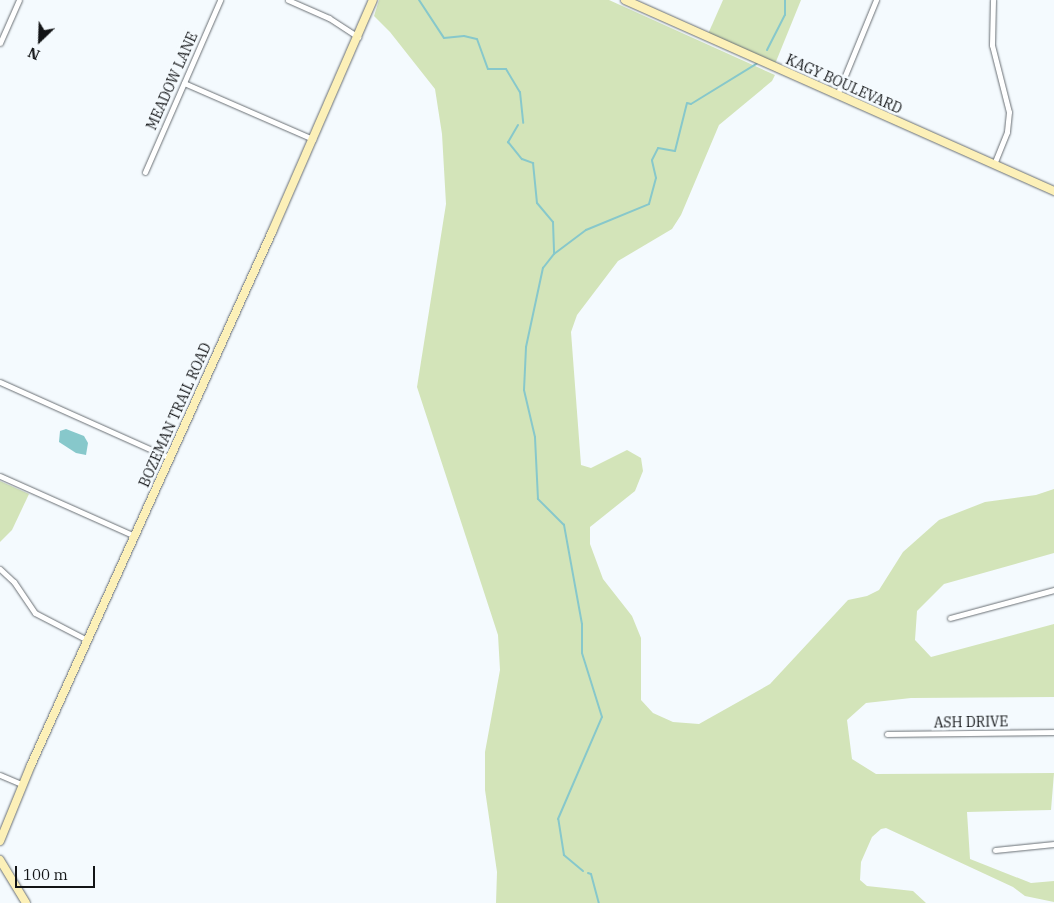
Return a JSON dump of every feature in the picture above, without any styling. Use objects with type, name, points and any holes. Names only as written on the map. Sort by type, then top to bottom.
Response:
[{"type":"street","points":[[0,43],[19,0]]},
{"type":"street","name":"MEADOW LANE","points":[[145,172],[220,0]]},
{"type":"street","points":[[288,0],[337,22],[359,38]]},
{"type":"street","name":"BOZEMAN TRAIL ROAD","points":[[0,841],[87,640],[359,38],[373,0]]},
{"type":"street","name":"KAGY BOULEVARD","points":[[624,0],[1054,191]]},
{"type":"street","points":[[837,95],[876,0]]},
{"type":"street","points":[[993,0],[992,45],[1009,112],[1007,132],[994,165]]},
{"type":"street","points":[[184,83],[313,139]]},
{"type":"street","points":[[0,382],[170,458]]},
{"type":"street","points":[[0,476],[135,536]]},
{"type":"street","points":[[0,569],[10,576],[35,613],[87,640]]},
{"type":"street","points":[[950,618],[1054,590]]},
{"type":"street","name":"ASH DRIVE","points":[[887,734],[1054,732]]},
{"type":"street","points":[[0,774],[23,785]]},
{"type":"street","points":[[995,850],[1054,844]]},
{"type":"street","points":[[0,860],[26,903]]},
{"type":"green space","points":[[379,0],[609,0],[775,75],[772,81],[719,125],[681,215],[672,229],[618,261],[577,315],[571,332],[581,465],[591,468],[627,450],[641,458],[643,471],[635,491],[590,527],[590,544],[603,579],[632,616],[641,638],[641,700],[653,713],[673,722],[699,724],[770,684],[848,600],[867,596],[879,590],[903,552],[939,520],[985,502],[1036,495],[1054,489],[1054,553],[944,584],[917,611],[915,640],[931,657],[1054,624],[1054,697],[911,698],[866,703],[847,720],[852,759],[876,774],[1054,773],[1051,810],[967,812],[970,859],[1031,883],[1054,881],[1054,902],[1025,896],[1013,887],[886,828],[881,829],[872,837],[861,862],[860,880],[867,886],[913,891],[926,903],[496,903],[497,872],[485,790],[485,752],[500,670],[498,635],[417,387],[446,204],[442,134],[435,89],[390,32],[374,16]]},
{"type":"green space","points":[[723,0],[801,0],[775,64],[708,34]]},
{"type":"green space","points":[[0,481],[29,494],[12,530],[0,542]]},
{"type":"water","points":[[66,429],[84,436],[88,443],[86,455],[76,453],[59,442],[60,431]]},
{"type":"waterway","points":[[419,0],[444,38],[464,36],[477,39],[488,69],[506,69],[520,92],[523,123]]},
{"type":"waterway","points":[[767,50],[785,15],[785,0]]},
{"type":"waterway","points":[[583,871],[564,855],[558,819],[602,717],[582,653],[582,624],[564,525],[538,499],[535,437],[524,390],[526,347],[543,268],[554,254],[586,230],[649,204],[656,178],[652,160],[658,148],[675,151],[687,103],[691,104],[758,63]]},
{"type":"waterway","points":[[518,125],[508,142],[522,159],[533,163],[537,203],[553,222],[554,254]]},
{"type":"waterway","points":[[588,873],[591,874],[599,903]]}]
